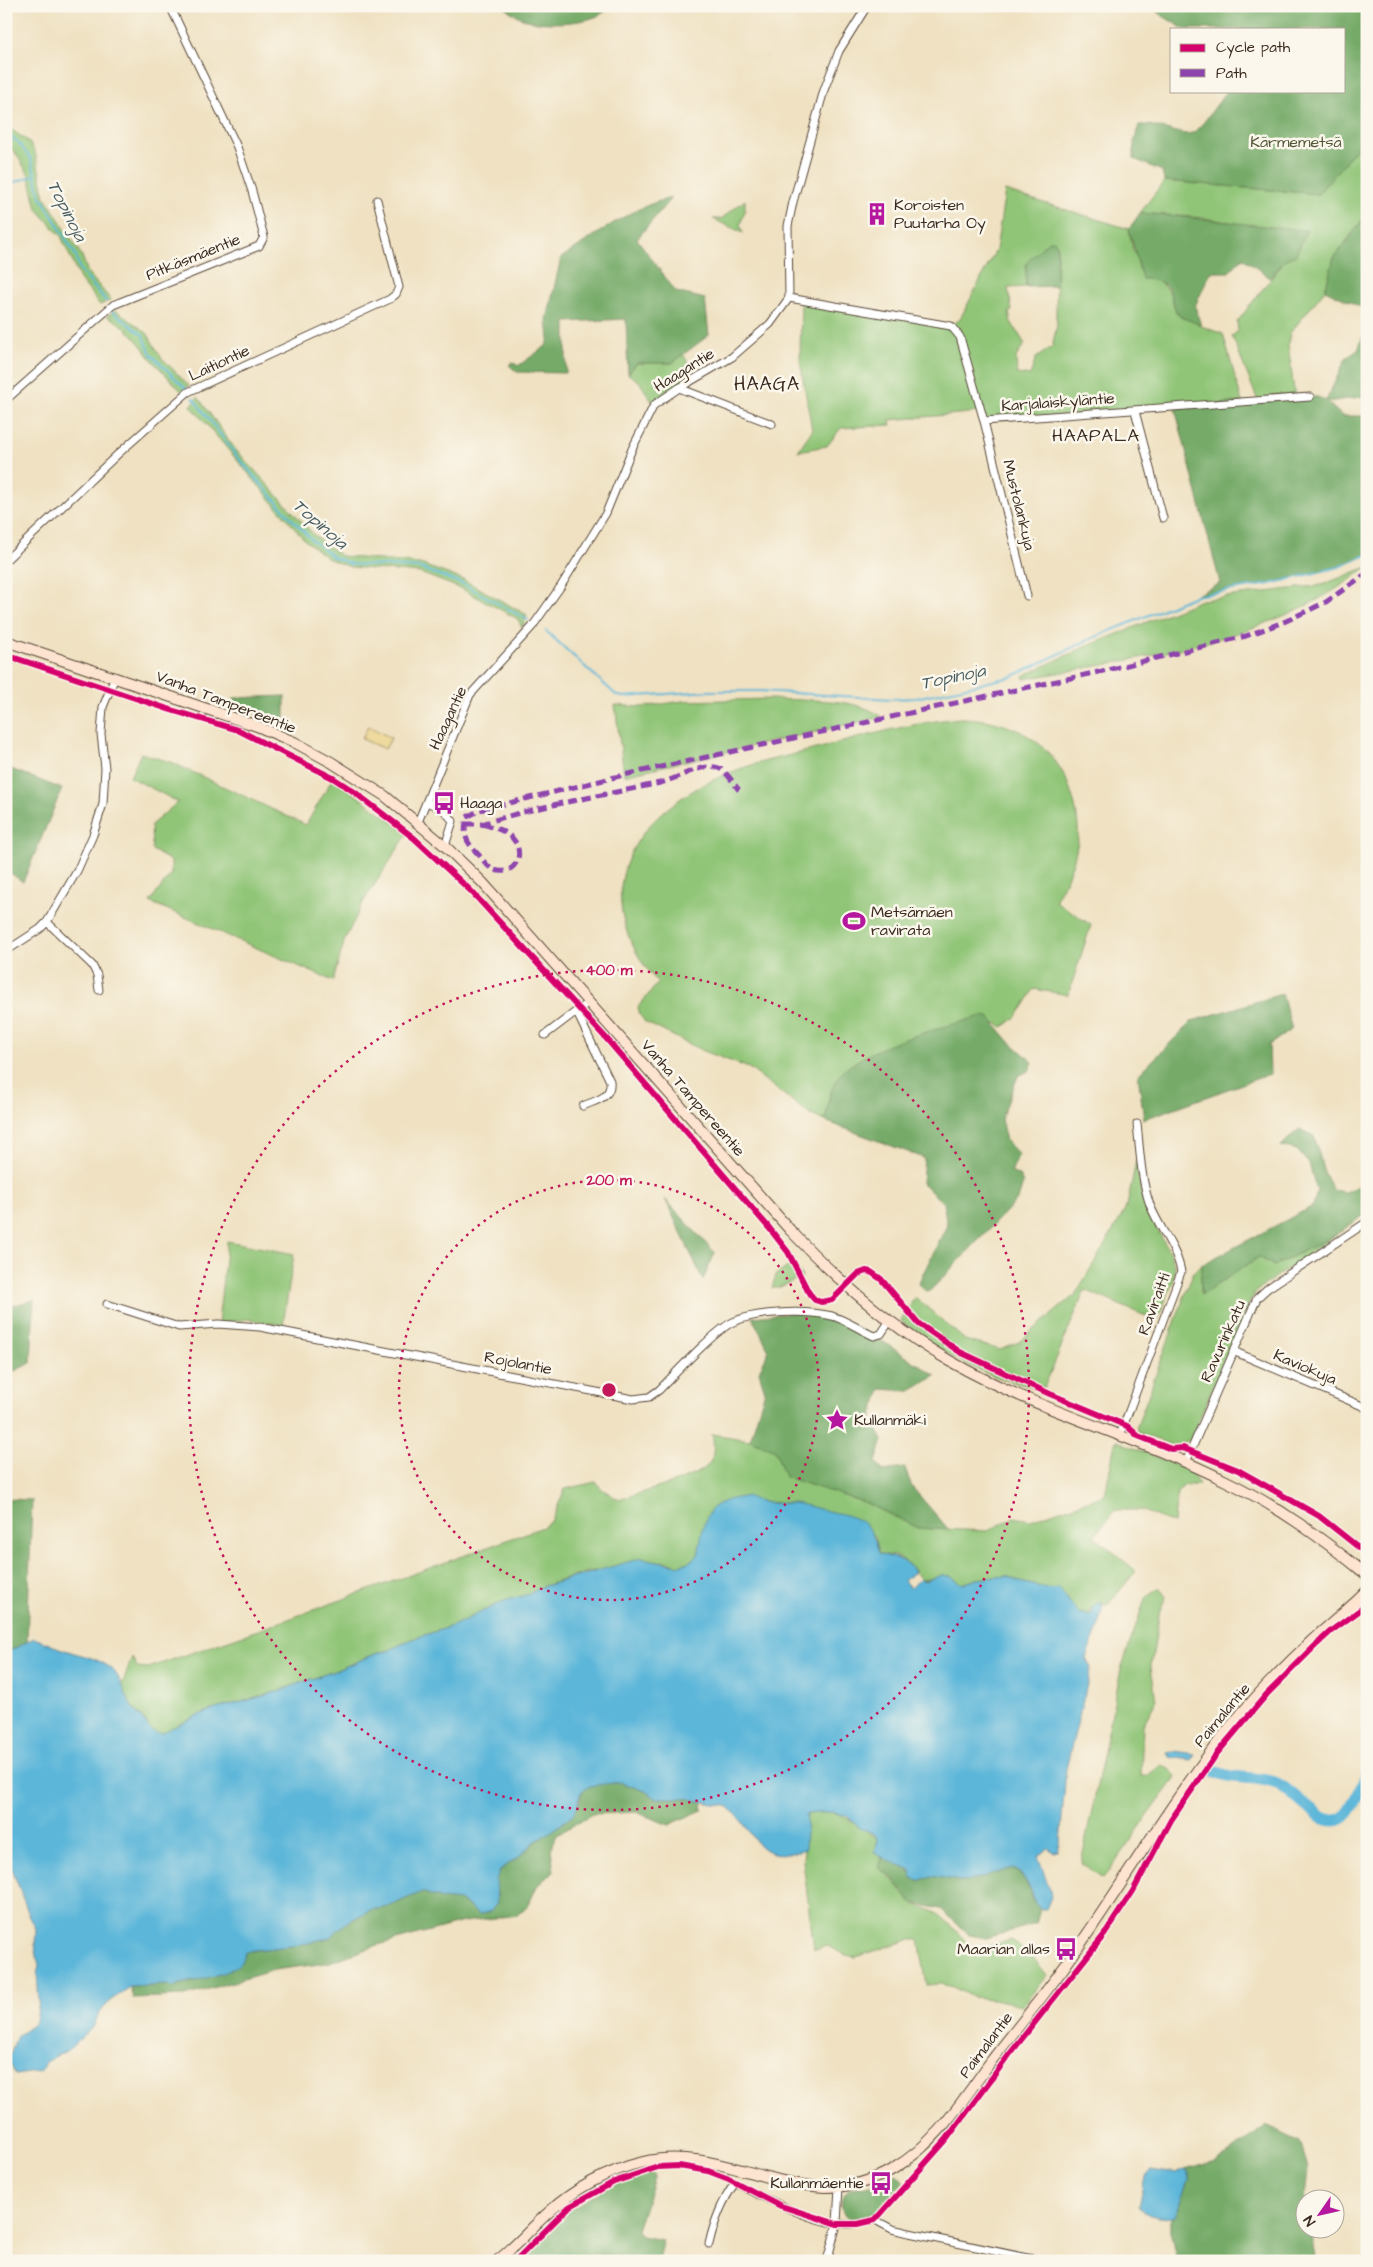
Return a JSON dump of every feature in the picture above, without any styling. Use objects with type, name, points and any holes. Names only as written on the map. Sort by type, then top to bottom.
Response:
[{"type":"main road","name":"Vanha Tampereentie","points":[[6,641],[257,726],[294,742],[331,762],[385,796],[446,846],[520,923],[790,1230],[836,1278],[889,1322],[967,1370],[1024,1397],[1226,1480],[1279,1509],[1321,1538],[1367,1575]]},
{"type":"main road","name":"Paimalantie","points":[[497,2261],[551,2210],[572,2194],[606,2175],[643,2162],[669,2159],[692,2160],[801,2186],[839,2186],[862,2183],[890,2171],[923,2148],[945,2126],[1064,1968],[1176,1800],[1236,1720],[1277,1676],[1367,1591]]},
{"type":"street","name":"Pitkäsmäentie","points":[[6,400],[113,305],[259,246],[264,237],[262,224],[237,147],[170,6]]},
{"type":"street","points":[[788,298],[788,226],[793,202],[824,90],[839,51],[867,6]]},
{"type":"street","name":"Laitiontie","points":[[6,560],[188,392],[390,299],[396,294],[399,287],[377,200]]},
{"type":"street","name":"Haagantie","points":[[418,822],[470,695],[532,626],[561,586],[606,513],[632,449],[654,405],[732,357],[753,340],[780,312],[788,298]]},
{"type":"street","name":"Karjalaiskyläntie","points":[[788,298],[951,326],[960,337],[984,421],[1310,397]]},
{"type":"street","points":[[679,388],[772,424]]},
{"type":"street","points":[[1135,411],[1163,518]]},
{"type":"street","name":"Mustolankuja","points":[[984,421],[1027,596]]},
{"type":"street","points":[[6,951],[40,930],[47,922],[77,871],[93,835],[103,804],[105,768],[102,734],[103,707],[115,677]]},
{"type":"street","points":[[427,802],[444,810],[452,821],[446,846]]},
{"type":"street","points":[[47,922],[92,965],[97,975],[99,990]]},
{"type":"street","points":[[545,1035],[588,1001]]},
{"type":"street","points":[[578,1010],[579,1019],[610,1081],[608,1093],[604,1097],[583,1106]]},
{"type":"street","name":"Raviraitti","points":[[1120,1435],[1181,1272],[1176,1257],[1150,1205],[1145,1187],[1137,1124]]},
{"type":"street","name":"Ravurinkatu","points":[[1186,1462],[1256,1298],[1367,1222]]},
{"type":"street","name":"Rojolantie","points":[[107,1304],[179,1327],[218,1324],[260,1327],[633,1399],[649,1397],[659,1390],[719,1332],[733,1322],[752,1317],[799,1312],[833,1317],[874,1336],[881,1334],[889,1322]]},
{"type":"street","name":"Kaviokuja","points":[[1233,1351],[1367,1408]]},
{"type":"street","points":[[709,2244],[726,2195],[735,2183],[781,2206],[837,2224],[858,2224],[876,2220],[892,2229],[1042,2261]]},
{"type":"street","points":[[827,2261],[837,2224],[839,2186]]},
{"type":"green space","points":[[503,6],[609,6],[604,12],[586,20],[549,23],[527,20]]},
{"type":"green space","name":"Kärmemetsä","points":[[1153,6],[1367,6],[1367,136],[1318,194],[1164,181],[1162,171],[1134,159],[1134,142],[1139,125],[1149,125],[1185,134],[1193,133],[1204,122],[1226,92],[1346,92],[1346,28],[1182,28],[1158,13]]},
{"type":"green space","points":[[6,126],[28,141],[35,152],[45,197],[82,256],[88,273],[111,300],[100,305],[80,279],[61,236],[37,209],[29,175],[15,152],[6,145]]},
{"type":"green space","points":[[1365,136],[1367,136],[1367,214],[1334,258],[1325,290],[1290,333],[1288,344],[1295,398],[1258,401],[1232,336],[1238,331],[1237,322],[1286,259],[1246,225],[1204,218],[1140,213],[1164,181],[1318,194]]},
{"type":"green space","points":[[1005,191],[1129,229],[1133,251],[1171,294],[1176,313],[1182,318],[1192,320],[1201,326],[1223,334],[1242,402],[984,421],[981,412],[890,420],[891,425],[841,428],[827,446],[798,451],[812,430],[800,361],[801,300],[951,326],[960,319],[996,250]],"holes":[[[1057,245],[1057,325],[1052,347],[1036,358],[1030,376],[1017,374],[1016,357],[1025,344],[1011,322],[1009,312],[1012,311],[1008,288],[1026,287],[1026,263]]]},
{"type":"green space","points":[[671,198],[637,239],[676,292],[705,299],[709,335],[672,363],[637,363],[628,374],[626,319],[566,322],[566,373],[517,372],[509,365],[513,362],[518,366],[546,346],[549,339],[547,319],[561,258],[627,215],[656,202]]},
{"type":"green space","points":[[745,200],[745,211],[740,225],[743,233],[713,219],[721,219]]},
{"type":"green space","points":[[1140,213],[1307,230],[1296,255],[1286,259],[1270,278],[1243,258],[1229,272],[1211,272],[1195,306],[1201,326],[1181,317],[1177,313],[1168,288],[1165,285],[1161,282],[1142,279],[1129,229]]},
{"type":"green space","points":[[1367,214],[1367,310],[1325,290],[1334,258]]},
{"type":"green space","points":[[1054,240],[1057,245],[1056,286],[1026,287],[1026,263],[1047,242]]},
{"type":"green space","points":[[116,310],[147,333],[161,357],[189,386],[181,391],[131,333],[107,316]]},
{"type":"green space","points":[[1367,324],[1367,396],[1327,402],[1342,416],[1367,416],[1367,555],[1339,567],[1270,584],[1195,596],[1220,583],[1175,408],[1310,397],[1318,397],[1326,401],[1346,358],[1358,350]]},
{"type":"green space","points":[[683,354],[697,377],[654,405],[639,381],[628,374],[637,363],[672,363]]},
{"type":"green space","points":[[198,397],[235,449],[314,535],[341,556],[420,564],[464,580],[527,615],[522,628],[518,619],[462,589],[420,573],[350,567],[327,558],[305,540],[191,406]]},
{"type":"green space","points":[[1367,567],[1331,592],[1291,612],[1249,629],[1204,643],[1158,654],[1024,679],[1023,676],[1078,650],[1201,600],[1322,585]]},
{"type":"green space","points":[[285,696],[285,725],[233,704],[234,698]]},
{"type":"green space","points":[[770,699],[843,703],[871,710],[882,717],[624,775],[615,705],[642,707],[683,701]]},
{"type":"green space","name":"Metsämäen ravirata","points":[[961,718],[1000,724],[1018,730],[1033,739],[1047,751],[1058,765],[1067,782],[1077,814],[1078,839],[1070,871],[1055,901],[1091,925],[1068,995],[1034,989],[1024,1006],[1008,1024],[1002,1027],[996,1023],[830,1095],[825,1121],[809,1114],[749,1068],[701,1050],[645,1022],[640,1015],[638,1007],[658,983],[635,950],[623,918],[621,887],[628,859],[644,833],[666,810],[695,790],[729,773],[752,765],[892,730]]},
{"type":"green space","points":[[141,753],[173,763],[306,825],[333,778],[408,833],[364,901],[345,939],[333,981],[150,902],[171,874],[171,861],[152,850],[151,825],[178,802],[130,777]]},
{"type":"green space","points":[[6,767],[62,789],[23,882],[6,870]]},
{"type":"green space","points":[[1282,994],[1292,1029],[1269,1045],[1270,1074],[1144,1119],[1138,1075],[1192,1021]]},
{"type":"green space","points":[[981,1016],[989,1017],[1009,1041],[1033,1062],[1029,1071],[1018,1076],[1001,1119],[1006,1141],[1019,1154],[1011,1172],[1019,1176],[1023,1183],[1018,1199],[928,1293],[918,1284],[947,1225],[943,1203],[922,1183],[924,1158],[825,1121],[828,1105],[836,1080],[847,1068],[862,1058],[902,1040]]},
{"type":"green space","points":[[1299,1129],[1314,1136],[1324,1172],[1333,1190],[1346,1192],[1367,1181],[1367,1213],[1337,1234],[1274,1266],[1259,1257],[1201,1295],[1201,1265],[1313,1206],[1317,1191],[1309,1164],[1297,1150],[1281,1146]]},
{"type":"green space","points":[[1136,1161],[1143,1203],[1171,1255],[1175,1268],[1173,1282],[1157,1321],[1085,1290],[1044,1388],[1004,1380],[968,1365],[917,1334],[901,1321],[915,1297],[965,1340],[1000,1350],[1019,1342],[1075,1295],[1123,1214],[1128,1201]]},
{"type":"green space","points":[[665,1199],[715,1253],[703,1280]]},
{"type":"green space","points":[[1337,1234],[1259,1289],[1251,1299],[1190,1440],[1175,1446],[1140,1434],[1136,1429],[1193,1273],[1201,1265],[1201,1295],[1259,1257],[1274,1266]]},
{"type":"green space","points":[[227,1241],[294,1254],[283,1325],[248,1319],[218,1324]]},
{"type":"green space","points":[[794,1263],[802,1277],[778,1288],[772,1288],[776,1275]]},
{"type":"green space","points":[[34,1300],[31,1363],[6,1375],[6,1307]]},
{"type":"green space","points":[[799,1312],[833,1317],[874,1336],[936,1376],[908,1391],[881,1389],[871,1419],[883,1440],[876,1462],[883,1471],[905,1468],[912,1487],[949,1530],[919,1528],[866,1503],[785,1477],[775,1450],[750,1440],[765,1391],[759,1372],[769,1350],[752,1317]]},
{"type":"green space","points":[[712,1434],[750,1440],[775,1449],[866,1503],[919,1528],[988,1531],[1014,1517],[1031,1520],[1105,1495],[1117,1441],[1181,1467],[1192,1474],[1199,1485],[1184,1485],[1177,1493],[1174,1523],[1140,1510],[1116,1510],[1094,1536],[1136,1571],[1107,1606],[1100,1602],[1087,1615],[1078,1613],[1059,1588],[1050,1589],[1020,1582],[1007,1576],[977,1579],[962,1584],[949,1575],[922,1580],[902,1559],[879,1553],[875,1536],[793,1503],[755,1502],[704,1526],[698,1555],[689,1562],[679,1565],[666,1561],[588,1572],[541,1587],[529,1594],[504,1601],[455,1625],[410,1640],[388,1651],[380,1652],[337,1670],[267,1695],[208,1711],[161,1733],[153,1733],[148,1729],[146,1722],[130,1704],[122,1685],[132,1657],[137,1667],[148,1668],[543,1527],[552,1520],[565,1489],[596,1482],[602,1489],[619,1500],[681,1480],[693,1475],[709,1464],[714,1445]]},
{"type":"green space","points":[[6,1499],[32,1500],[27,1642],[6,1653]]},
{"type":"green space","points":[[1159,1587],[1166,1597],[1160,1610],[1151,1666],[1156,1701],[1143,1725],[1141,1776],[1147,1776],[1161,1765],[1169,1769],[1176,1776],[1103,1878],[1081,1863],[1121,1669],[1145,1599]]},
{"type":"green space","points":[[620,1782],[645,1791],[656,1798],[685,1798],[703,1802],[702,1810],[669,1825],[636,1812],[592,1814],[557,1835],[551,1849],[554,1871],[537,1886],[529,1904],[518,1915],[463,1922],[378,1945],[327,1963],[274,1970],[185,1996],[133,1998],[130,1987],[167,1985],[174,1987],[181,1982],[189,1983],[215,1975],[241,1962],[246,1951],[301,1945],[330,1937],[346,1923],[370,1910],[387,1907],[422,1892],[442,1899],[460,1901],[469,1906],[478,1915],[498,1897],[495,1883],[497,1875],[505,1866],[571,1816],[577,1808],[585,1788],[596,1784]]},
{"type":"green space","points":[[832,1812],[844,1816],[860,1828],[874,1835],[878,1839],[875,1852],[882,1858],[880,1868],[889,1875],[911,1902],[938,1914],[975,1949],[1011,1940],[1034,1959],[1047,1975],[1023,2005],[972,1997],[953,1987],[940,1984],[927,1985],[919,1940],[908,1940],[856,1957],[846,1955],[828,1946],[814,1949],[803,1861],[807,1814]]},
{"type":"green space","points":[[882,1858],[903,1866],[918,1881],[931,1876],[966,1882],[1013,1868],[1026,1882],[1033,1899],[1040,1909],[1036,1924],[986,1938],[969,1935],[941,1909],[912,1903],[891,1876],[879,1868]]},
{"type":"green space","points":[[1265,2126],[1300,2142],[1308,2168],[1306,2190],[1296,2190],[1296,2240],[1312,2240],[1316,2261],[1278,2261],[1274,2255],[1245,2261],[1177,2261],[1171,2235],[1171,2218],[1175,2216],[1189,2181],[1189,2173],[1185,2170],[1216,2161],[1236,2149]]},
{"type":"green space","points":[[648,2171],[655,2175],[637,2230],[641,2236],[663,2240],[658,2259],[647,2261],[518,2261],[570,2209],[614,2184]]},
{"type":"green space","points":[[896,2173],[904,2182],[876,2214],[855,2221],[846,2217],[843,2212],[842,2203],[843,2196],[847,2192],[858,2187],[882,2182]]},
{"type":"sand","points":[[368,726],[391,738],[385,749],[362,739]]},
{"type":"water","name":"Maarian allas","points":[[747,1496],[763,1502],[804,1505],[852,1517],[860,1521],[871,1532],[879,1553],[902,1560],[914,1572],[904,1581],[911,1588],[920,1579],[925,1581],[944,1575],[952,1577],[963,1584],[977,1579],[1007,1576],[1020,1582],[1050,1589],[1059,1588],[1078,1613],[1087,1615],[1092,1613],[1094,1607],[1100,1602],[1103,1605],[1097,1631],[1086,1658],[1091,1668],[1066,1769],[1060,1844],[1058,1851],[1054,1852],[1048,1848],[1038,1856],[1050,1890],[1051,1897],[1046,1909],[1038,1907],[1022,1875],[1013,1868],[966,1882],[931,1876],[918,1881],[911,1877],[911,1870],[875,1852],[878,1839],[873,1833],[862,1830],[847,1816],[832,1812],[807,1814],[805,1849],[788,1853],[775,1853],[765,1850],[726,1805],[685,1798],[656,1798],[645,1791],[620,1782],[590,1786],[582,1791],[574,1813],[501,1869],[496,1879],[497,1903],[491,1911],[478,1915],[469,1906],[460,1901],[442,1899],[422,1892],[387,1907],[370,1910],[346,1923],[330,1937],[301,1945],[246,1951],[237,1966],[217,1975],[174,1987],[167,1985],[130,1987],[110,2001],[98,2015],[94,2026],[68,2050],[45,2062],[41,2071],[16,2075],[9,2063],[9,2057],[17,2036],[33,2025],[36,2020],[39,2002],[37,1973],[39,1967],[35,1944],[36,1929],[6,1852],[6,1653],[34,1638],[103,1663],[115,1673],[131,1706],[149,1728],[152,1731],[161,1733],[208,1711],[267,1695],[337,1670],[380,1652],[388,1651],[410,1640],[455,1625],[504,1601],[529,1594],[541,1587],[642,1558],[679,1565],[689,1562],[698,1555],[706,1518],[714,1507],[726,1500]]},
{"type":"water","points":[[1167,1752],[1195,1754],[1191,1760],[1169,1757]]},
{"type":"water","points":[[1151,2170],[1176,2174],[1185,2170],[1189,2173],[1189,2181],[1175,2216],[1166,2218],[1150,2215],[1138,2206],[1145,2177]]},
{"type":"waterway","name":"Topinoja","points":[[6,134],[18,142],[31,159],[40,195],[76,256],[80,270],[106,301]]},
{"type":"waterway","points":[[6,189],[12,183],[33,176]]},
{"type":"waterway","name":"Topinoja","points":[[112,311],[143,335],[151,354],[186,389]]},
{"type":"waterway","name":"Topinoja","points":[[193,398],[239,459],[312,540],[333,557],[351,564],[420,568],[463,584],[528,620]]},
{"type":"waterway","name":"Topinoja","points":[[546,631],[616,695],[623,697],[709,691],[760,691],[891,699],[916,698],[1011,677],[1086,641],[1195,596],[1270,584],[1339,567],[1367,555]]},
{"type":"waterway","points":[[1213,1770],[1228,1776],[1260,1779],[1276,1783],[1312,1811],[1331,1820],[1340,1819],[1349,1812],[1367,1773]]},
{"type":"marked path","points":[[482,824],[507,833],[517,845],[519,852],[516,864],[506,871],[490,868],[468,842],[465,834],[467,817],[480,810],[624,775],[1103,671],[1246,636],[1286,621],[1326,602],[1367,573]]},
{"type":"marked path","points":[[465,824],[482,824],[548,806],[660,783],[709,767],[722,770],[739,790]]},
{"type":"cycle path","points":[[6,655],[171,710],[238,730],[333,778],[414,838],[471,891],[605,1037],[770,1229],[788,1252],[809,1293],[815,1300],[821,1302],[832,1300],[858,1274],[866,1271],[871,1272],[881,1279],[919,1324],[960,1352],[1050,1394],[1127,1426],[1138,1436],[1171,1449],[1183,1448],[1238,1470],[1319,1516],[1367,1554]]},
{"type":"cycle path","points":[[515,2261],[569,2207],[614,2182],[658,2167],[679,2166],[708,2171],[729,2179],[781,2206],[837,2224],[858,2224],[875,2220],[946,2140],[1009,2055],[1104,1935],[1133,1891],[1171,1820],[1218,1752],[1267,1694],[1317,1644],[1331,1631],[1367,1605]]},
{"type":"place","name":"Koroisten Puutarha Oy","points":[[877,214]]},
{"type":"place","name":"Haaga","points":[[444,803]]},
{"type":"place","name":"Metsämäen ravirata","points":[[854,921]]},
{"type":"place","name":"Kullanmäki","points":[[837,1420]]},
{"type":"place","name":"Maarian allas","points":[[1066,1949]]},
{"type":"place","name":"Kullanmäentie","points":[[881,2183]]},
{"type":"district","name":"HAAGA","points":[[767,384]]},
{"type":"district","name":"HAAPALA","points":[[1096,435]]}]
